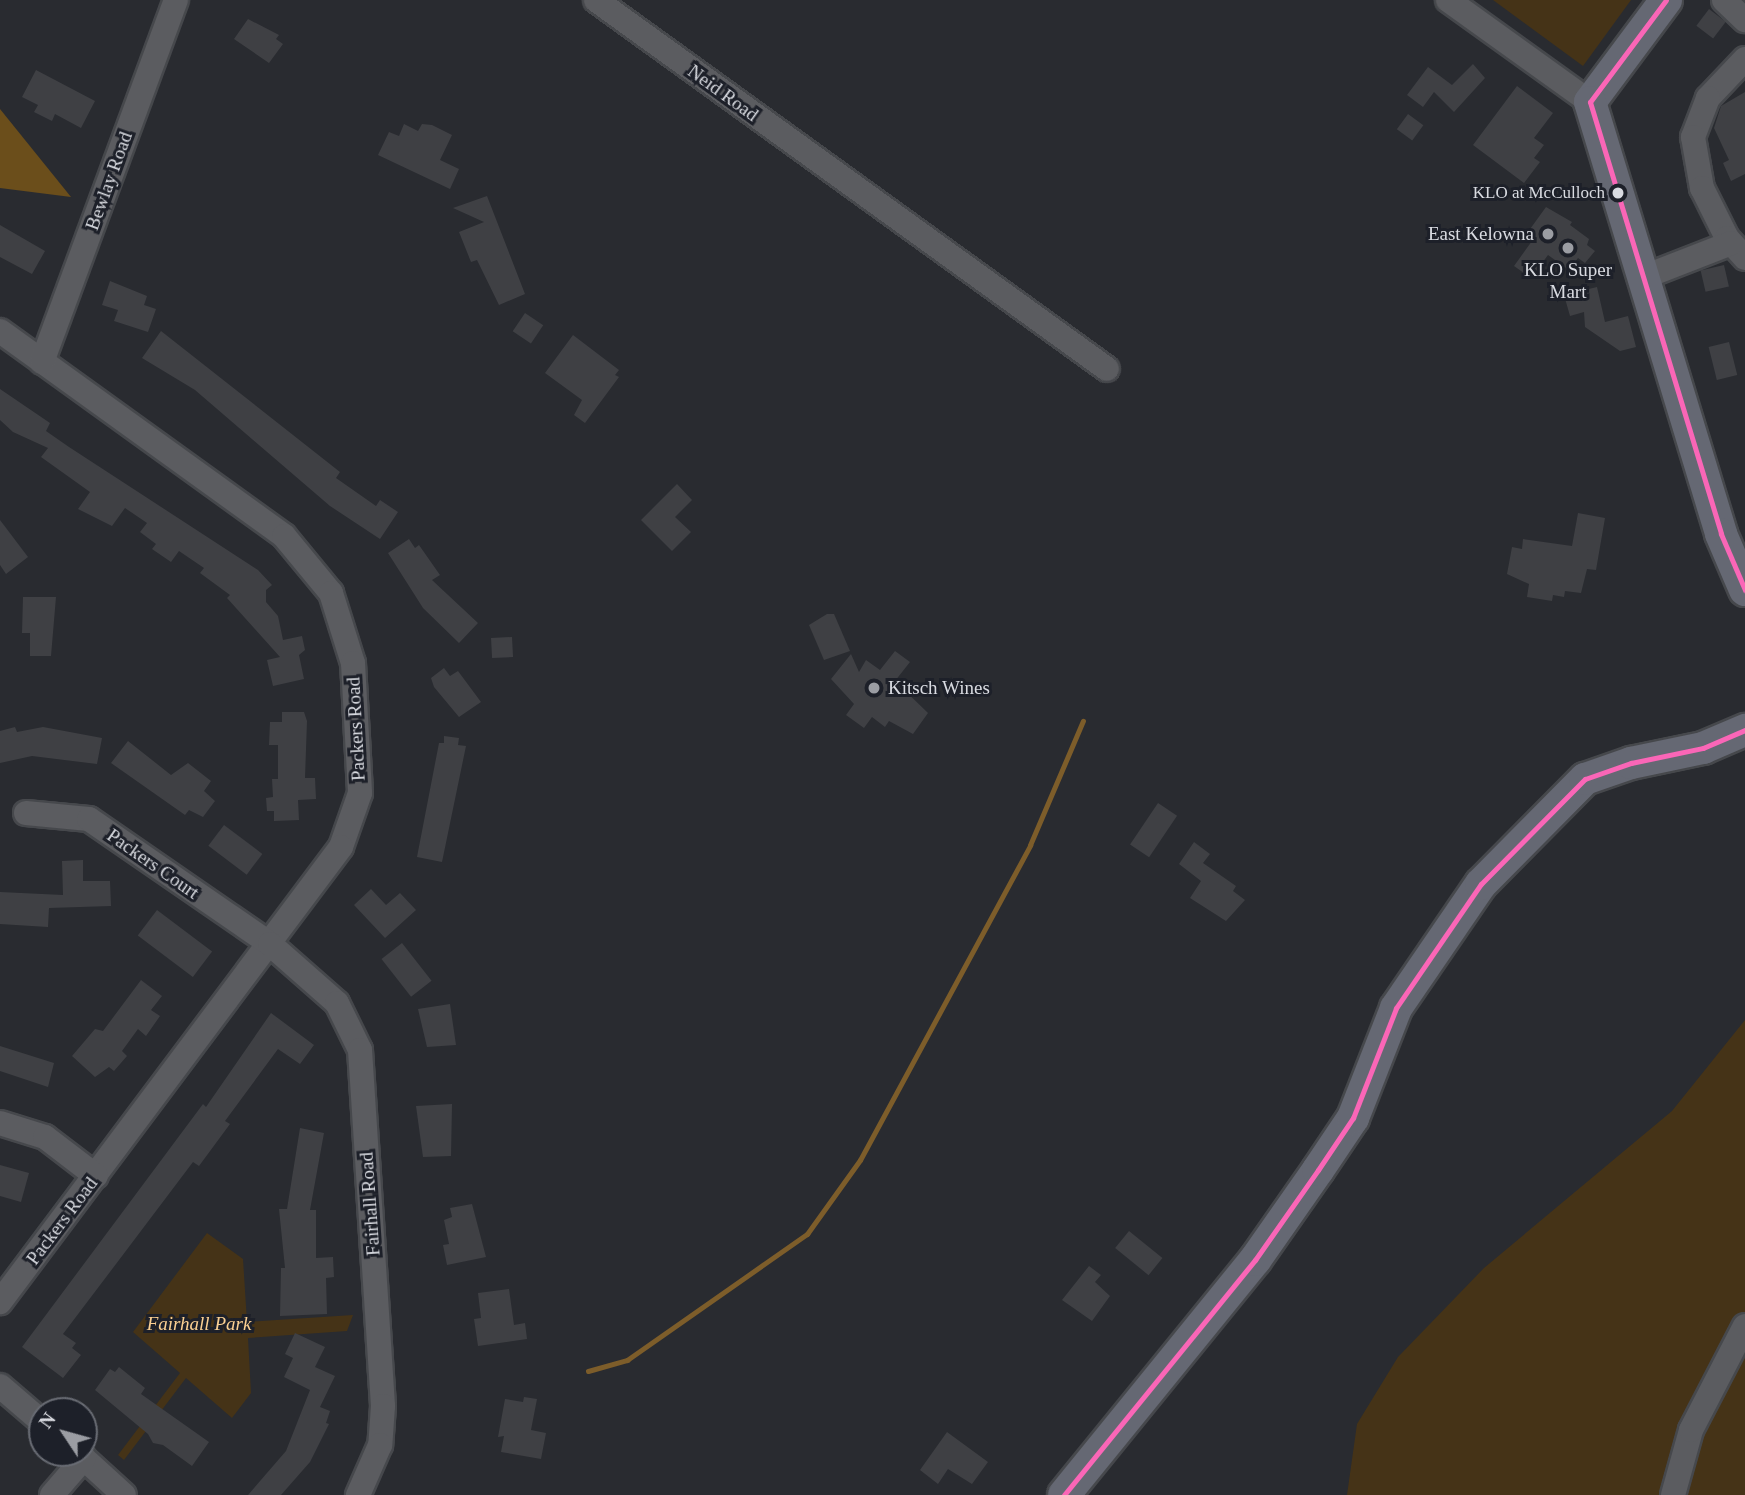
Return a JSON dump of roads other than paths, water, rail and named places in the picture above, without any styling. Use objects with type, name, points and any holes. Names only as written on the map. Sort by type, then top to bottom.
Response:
[{"type":"main road","points":[[1666,0],[1590,102],[1721,534],[1745,590]]},
{"type":"main road","points":[[1064,1495],[1255,1260],[1318,1170],[1353,1118],[1396,1008],[1481,884],[1585,779],[1631,763],[1703,748],[1745,730]]},
{"type":"street","name":"Bewlay Road","points":[[42,362],[176,0]]},
{"type":"street","name":"Neid Road","points":[[596,0],[850,187],[1107,369]]},
{"type":"street","points":[[1448,0],[1590,102]]},
{"type":"street","points":[[1724,0],[1745,20]]},
{"type":"street","points":[[1644,277],[1738,250],[1702,188],[1693,137],[1708,97],[1745,58]]},
{"type":"street","name":"Packers Road","points":[[0,331],[284,536],[331,593],[353,663],[360,793],[341,847],[0,1302]]},
{"type":"street","name":"Packers Court","points":[[26,813],[89,819],[270,944]]},
{"type":"street","name":"Fairhall Road","points":[[270,944],[337,1003],[360,1050],[383,1406],[380,1445],[358,1495]]},
{"type":"street","points":[[0,1123],[45,1137],[96,1177]]},
{"type":"street","points":[[1673,1495],[1691,1430],[1745,1326]]},
{"type":"street","points":[[0,1386],[28,1410]]},
{"type":"street","points":[[52,1495],[72,1467]]},
{"type":"street","points":[[94,1467],[124,1495]]},
{"type":"waterway","points":[[588,1371],[627,1360],[807,1234],[860,1160],[1030,845],[1083,721]]},
{"type":"place","name":"KLO at McCulloch","points":[[1618,193]]},
{"type":"place","name":"East Kelowna","points":[[1548,234]]},
{"type":"place","name":"KLO Super Mart","points":[[1568,248]]},
{"type":"place","name":"Kitsch Wines","points":[[874,688]]},
{"type":"park label","name":"Fairhall Park","points":[[199,1324]]}]
